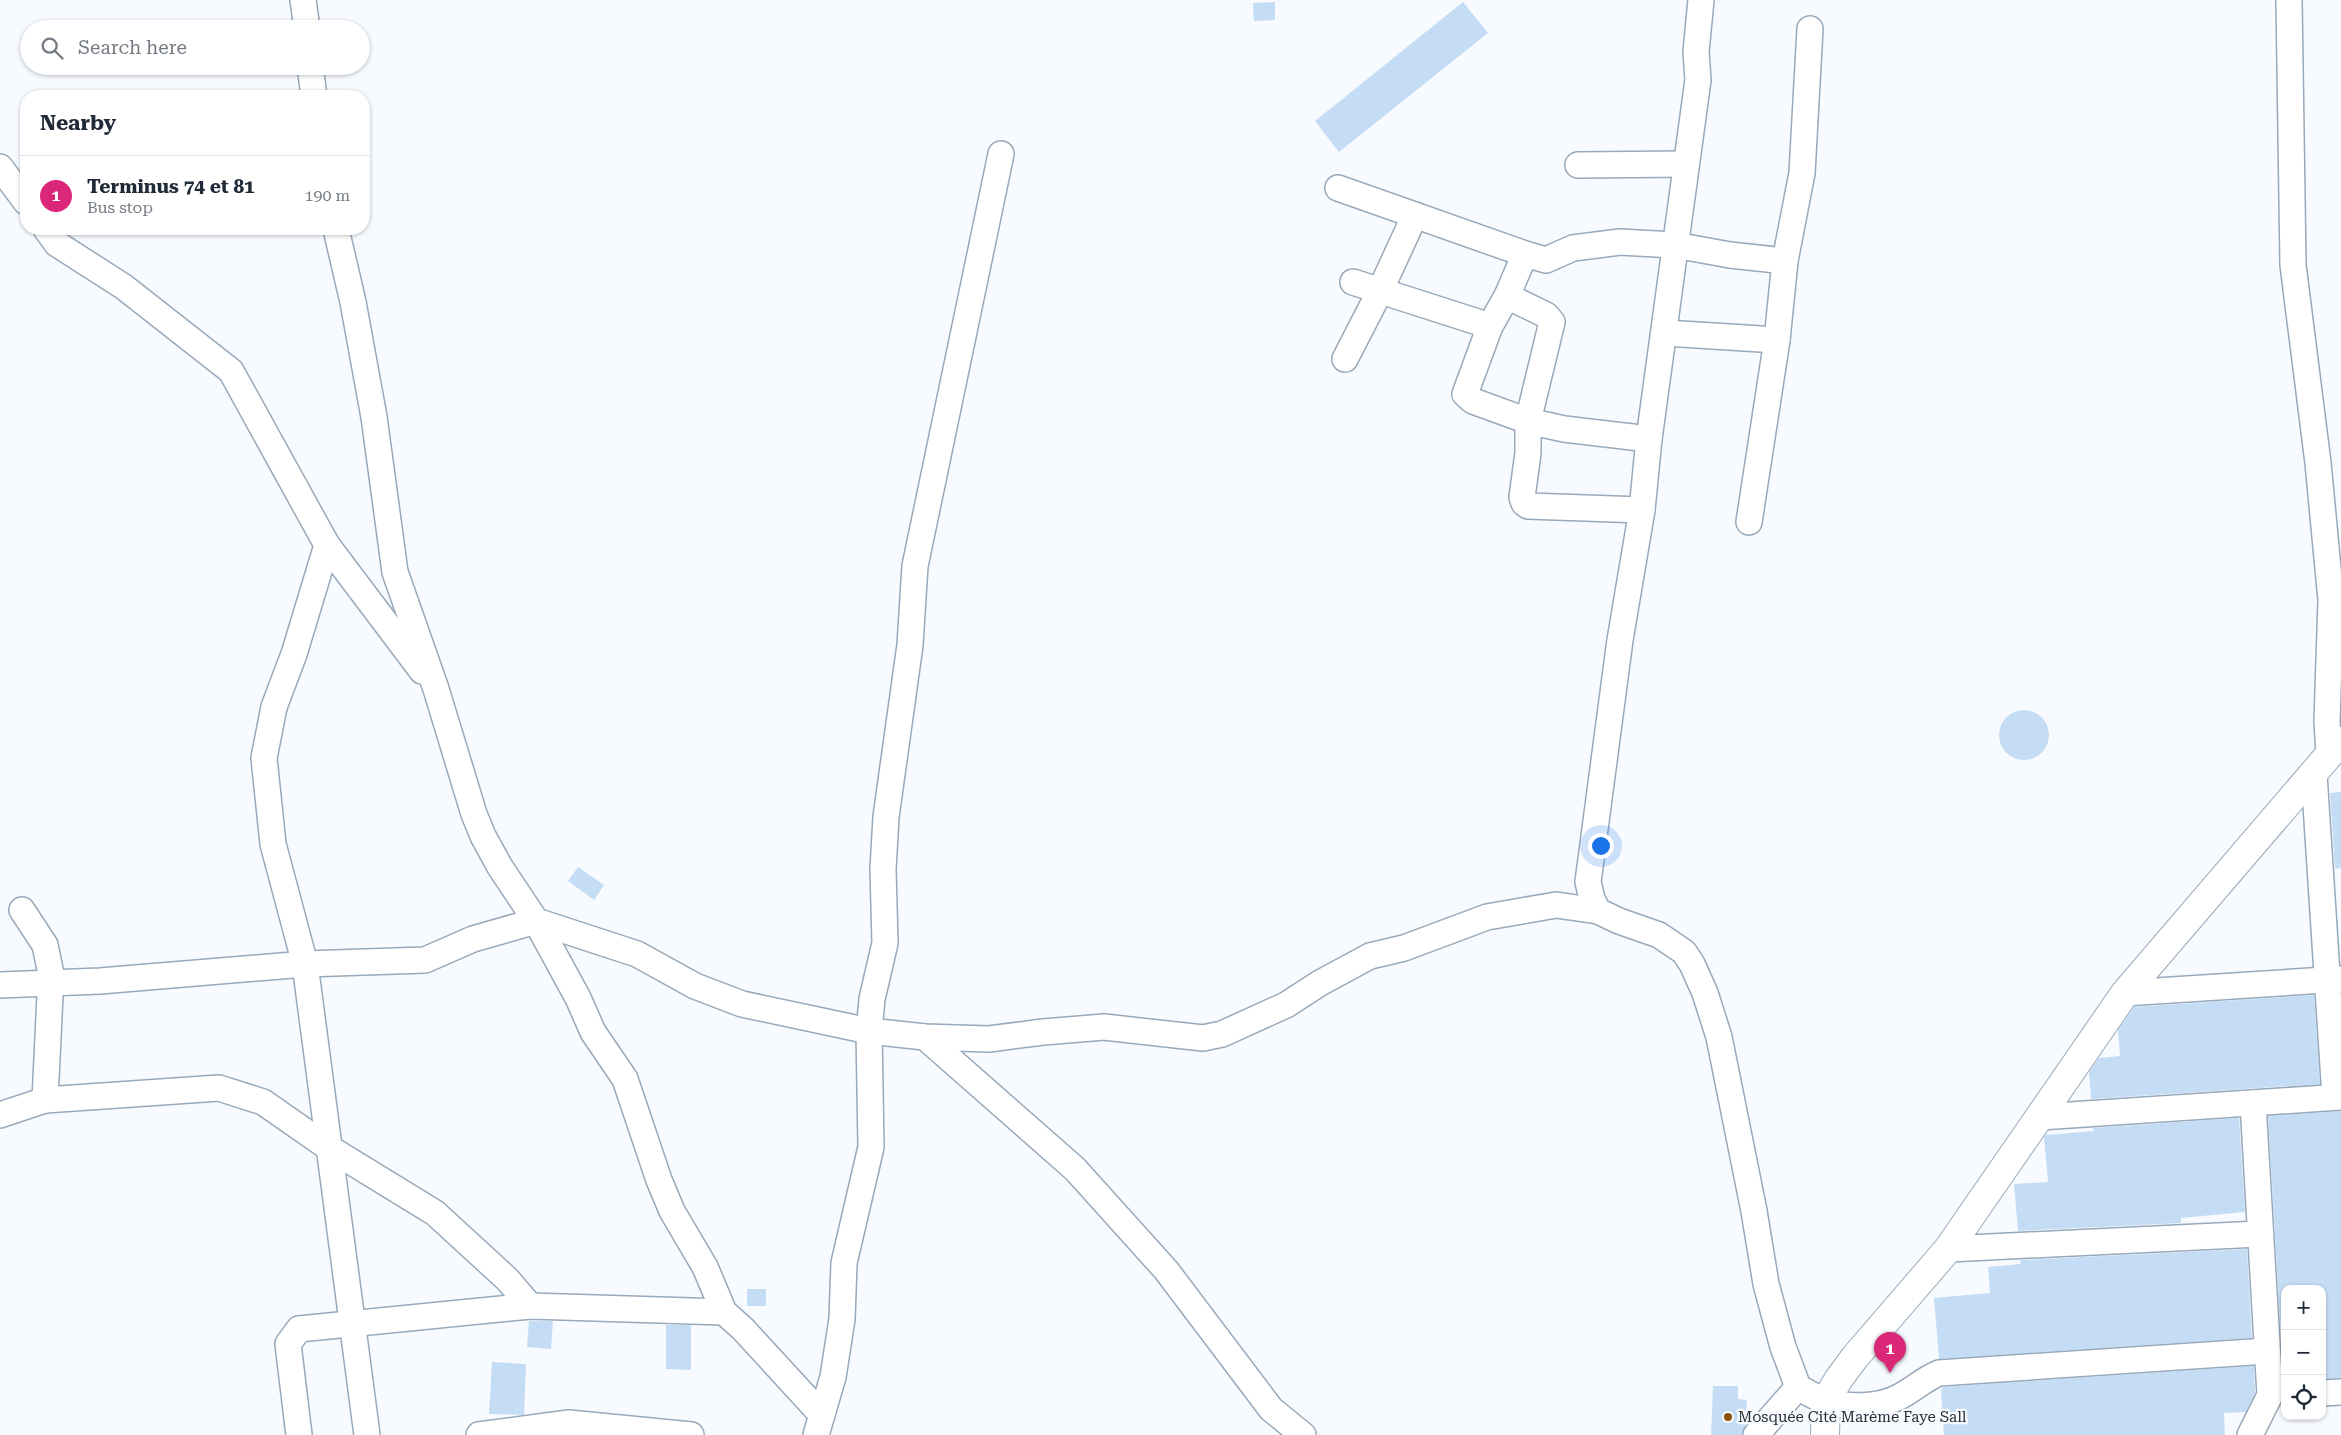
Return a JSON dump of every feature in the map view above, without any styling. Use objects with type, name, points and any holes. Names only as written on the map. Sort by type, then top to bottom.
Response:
[{"type":"street","points":[[304,0],[305,20]]},
{"type":"street","points":[[1598,911],[1589,893],[1588,882],[1620,640],[1642,510],[1649,439],[1665,333],[1698,80],[1696,52],[1701,0]]},
{"type":"street","points":[[2040,1117],[2338,1097],[2326,721],[2331,600],[2318,462],[2293,265],[2289,0]]},
{"type":"street","points":[[1749,522],[1778,340],[1785,261],[1802,173],[1810,29]]},
{"type":"street","points":[[311,75],[313,90]]},
{"type":"street","points":[[819,1425],[834,1377],[842,1319],[844,1263],[871,1147],[869,1031],[872,999],[885,943],[884,869],[886,817],[911,630],[915,566],[1001,154]]},
{"type":"street","points":[[1578,165],[1686,164]]},
{"type":"street","points":[[0,167],[20,194]]},
{"type":"street","points":[[1338,188],[1546,260],[1573,248],[1620,242],[1675,245],[1730,255],[1785,261]]},
{"type":"street","points":[[1345,359],[1380,291],[1415,215]]},
{"type":"street","points":[[50,235],[57,244],[124,287],[231,371],[326,545],[436,689]]},
{"type":"street","points":[[337,235],[353,302],[372,408],[395,572],[436,689],[474,814],[483,836],[500,867],[536,921],[578,998],[593,1032],[625,1078],[659,1180],[672,1211],[705,1268],[724,1312],[742,1329],[819,1425]]},
{"type":"street","points":[[1525,254],[1507,296],[1490,326],[1465,394],[1473,401],[1528,421],[1564,429],[1649,439]]},
{"type":"street","points":[[1353,282],[1490,326]]},
{"type":"street","points":[[1507,296],[1546,315],[1552,322],[1528,421],[1528,453],[1522,497],[1524,503],[1528,506],[1642,510]]},
{"type":"street","points":[[1665,333],[1778,340]]},
{"type":"street","points":[[326,545],[294,654],[274,707],[264,758],[273,844],[305,964],[367,1435]]},
{"type":"street","points":[[1825,1435],[1826,1401],[1855,1356],[1948,1249],[2125,993],[2328,757]]},
{"type":"street","points":[[0,985],[50,984],[236,971],[305,964],[425,960],[473,939],[536,921],[637,954],[695,986],[742,1004],[869,1031],[925,1037],[990,1039],[1104,1027],[1203,1038],[1222,1034],[1286,1005],[1320,983],[1370,956],[1413,945],[1487,917],[1556,905],[1598,911],[1619,921],[1659,935],[1684,952],[1692,964],[1719,1037],[1754,1212],[1766,1284],[1784,1347],[1798,1387],[1826,1401],[1858,1406],[1890,1402],[1901,1397],[1928,1377],[1939,1373],[2267,1352]]},
{"type":"street","points":[[22,910],[45,945],[51,974],[45,1100]]},
{"type":"street","points":[[2125,993],[2334,979]]},
{"type":"street","points":[[925,1037],[1075,1169],[1166,1270],[1271,1409],[1303,1435]]},
{"type":"street","points":[[0,1114],[45,1100],[219,1088],[263,1102],[329,1148],[435,1213],[508,1280],[530,1306]]},
{"type":"street","points":[[2250,1435],[2277,1394],[2267,1352],[2252,1102]]},
{"type":"street","points":[[1948,1249],[2259,1234]]},
{"type":"street","points":[[299,1435],[288,1344],[299,1330],[530,1306],[724,1312]]},
{"type":"street","points":[[1756,1435],[1798,1387]]},
{"type":"street","points":[[2326,1393],[2341,1392]]},
{"type":"street","points":[[479,1435],[570,1429],[691,1435]]},
{"type":"building","points":[[1275,2],[1275,20],[1254,21],[1253,3]]},
{"type":"building","points":[[1463,2],[1488,33],[1339,152],[1315,121]]},
{"type":"building","points":[[2019,710],[2029,710],[2042,717],[2049,730],[2049,740],[2042,753],[2029,760],[2019,760],[2010,756],[2003,749],[1999,740],[1999,730],[2003,721],[2010,714]]},
{"type":"building","points":[[2341,792],[2341,868],[2335,869],[2330,793]]},
{"type":"building","points":[[578,867],[604,885],[594,900],[568,881]]},
{"type":"building","points":[[2314,995],[2320,1084],[2091,1099],[2089,1072],[2099,1058],[2120,1056],[2118,1030],[2134,1007]]},
{"type":"building","points":[[2341,1111],[2341,1378],[2326,1379],[2326,1285],[2281,1285],[2281,1337],[2268,1116]]},
{"type":"building","points":[[2239,1118],[2245,1212],[2181,1218],[2181,1223],[2018,1231],[2014,1184],[2048,1182],[2044,1137],[2046,1135],[2094,1131],[2093,1128]]},
{"type":"building","points":[[2247,1249],[2252,1338],[1939,1359],[1934,1298],[1990,1293],[1988,1267],[2021,1264],[2020,1260]]},
{"type":"building","points":[[747,1289],[766,1289],[766,1306],[747,1306]]},
{"type":"building","points":[[529,1321],[553,1321],[551,1349],[527,1347]]},
{"type":"building","points":[[666,1325],[691,1325],[691,1370],[666,1369]]},
{"type":"building","points":[[492,1362],[526,1364],[524,1415],[489,1414]]},
{"type":"building","points":[[2254,1366],[2255,1394],[2246,1412],[2224,1413],[2225,1435],[1944,1435],[1941,1390],[1943,1387]]},
{"type":"building","name":"Mosquée Cité Marème Faye Sall","points":[[1713,1386],[1738,1386],[1738,1399],[1747,1400],[1745,1426],[1742,1435],[1711,1435]]},
{"type":"place","name":"Terminus 74 et 81","points":[[1890,1373]]},
{"type":"place","name":"Mosquée Cité Marème Faye Sall","points":[[1728,1417]]}]
